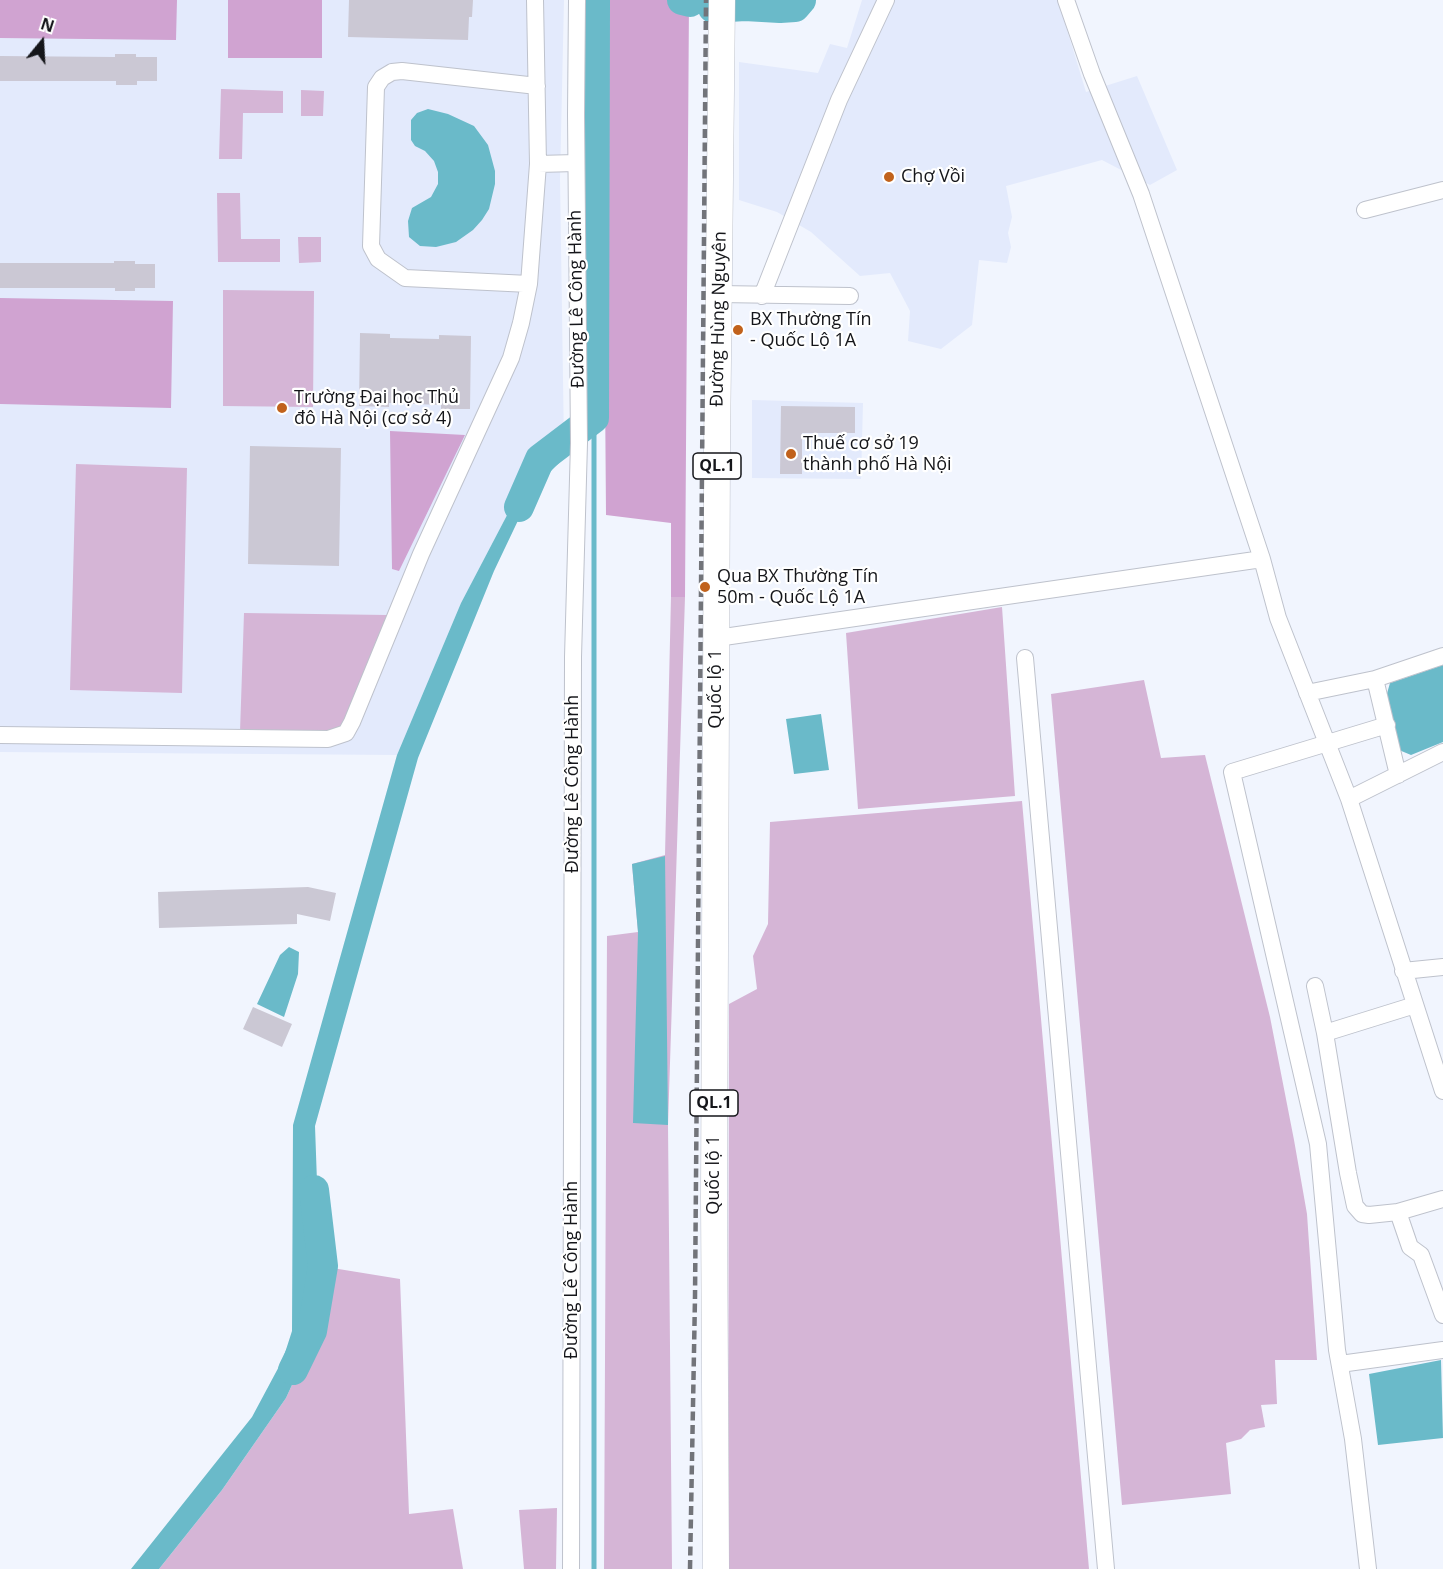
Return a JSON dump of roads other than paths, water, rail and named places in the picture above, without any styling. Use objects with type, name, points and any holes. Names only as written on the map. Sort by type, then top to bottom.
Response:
[{"type":"highway","name":"Đường Hùng Nguyên","points":[[717,638],[722,0]]},
{"type":"highway","name":"Quốc lộ 1","points":[[716,1569],[714,1198],[717,638]]},
{"type":"street","points":[[0,735],[328,739],[346,733],[421,554],[511,358],[529,284],[538,164],[535,0]]},
{"type":"street","name":"Đường Lê Công Hành","points":[[571,1569],[573,657],[579,443],[577,0]]},
{"type":"street","points":[[762,296],[839,100],[886,0]]},
{"type":"street","points":[[1066,0],[1092,74],[1141,194],[1262,559],[1278,618],[1349,799],[1415,1005],[1437,1050],[1443,1091]]},
{"type":"street","points":[[529,284],[405,278],[378,258],[370,246],[375,98],[376,87],[382,78],[392,72],[402,71],[537,86]]},
{"type":"street","points":[[538,164],[576,163]]},
{"type":"street","points":[[1365,210],[1443,190]]},
{"type":"street","points":[[719,294],[850,296]]},
{"type":"street","points":[[717,638],[1262,559]]},
{"type":"street","points":[[1307,693],[1375,679],[1443,656]]},
{"type":"street","points":[[1025,658],[1106,1569]]},
{"type":"street","points":[[1375,679],[1398,775]]},
{"type":"street","points":[[1368,1569],[1353,1439],[1340,1364],[1318,1144],[1232,772],[1387,725]]},
{"type":"street","points":[[1349,799],[1443,752]]},
{"type":"street","points":[[1403,971],[1443,967]]},
{"type":"street","points":[[1315,986],[1355,1206],[1362,1214],[1398,1212],[1443,1199]]},
{"type":"street","points":[[1325,1033],[1415,1005]]},
{"type":"street","points":[[1398,1212],[1410,1247],[1421,1255],[1443,1315]]},
{"type":"street","points":[[1340,1364],[1443,1350]]},
{"type":"water","points":[[428,109],[448,114],[474,126],[488,145],[495,171],[495,184],[489,209],[482,220],[473,230],[456,242],[436,247],[420,246],[409,237],[408,221],[412,208],[431,197],[438,184],[438,172],[434,161],[411,140],[411,120],[417,113]]},
{"type":"water","points":[[564,446],[563,459],[533,489],[494,571],[418,758],[315,1126],[320,1266],[308,1350],[286,1398],[222,1490],[159,1569],[131,1569],[252,1417],[283,1359],[292,1331],[293,1125],[397,755],[461,603],[527,477]]},
{"type":"water","points":[[1443,665],[1443,742],[1411,755],[1399,750],[1386,697],[1390,683]]},
{"type":"water","points":[[821,714],[829,770],[794,774],[786,719]]},
{"type":"water","points":[[665,856],[668,1125],[633,1123],[638,932],[632,864]]},
{"type":"water","points":[[289,947],[299,952],[298,974],[284,1017],[257,1004],[280,955]]},
{"type":"water","points":[[1441,1360],[1443,1438],[1378,1445],[1369,1374]]},
{"type":"waterway","points":[[519,507],[540,459],[594,418],[595,0]]},
{"type":"waterway","points":[[682,0],[690,2]]},
{"type":"waterway","points":[[713,8],[795,7],[801,0]]},
{"type":"waterway","points":[[594,418],[594,1569]]},
{"type":"waterway","points":[[293,1370],[312,1331],[323,1266],[314,1190]]},
{"type":"railway","points":[[690,1569],[695,1297],[706,0]]},
{"type":"place","name":"Chợ Vồi","points":[[889,177]]},
{"type":"place","name":"BX Thường Tín - Quốc Lộ 1A","points":[[738,330]]},
{"type":"place","name":"Trường Đại học Thủ đô Hà Nội (cơ sở 4)","points":[[282,408]]},
{"type":"place","name":"Thuế cơ sở 19 thành phố Hà Nội","points":[[791,454]]},
{"type":"place","name":"Qua BX Thường Tín 50m - Quốc Lộ 1A","points":[[705,587]]}]
